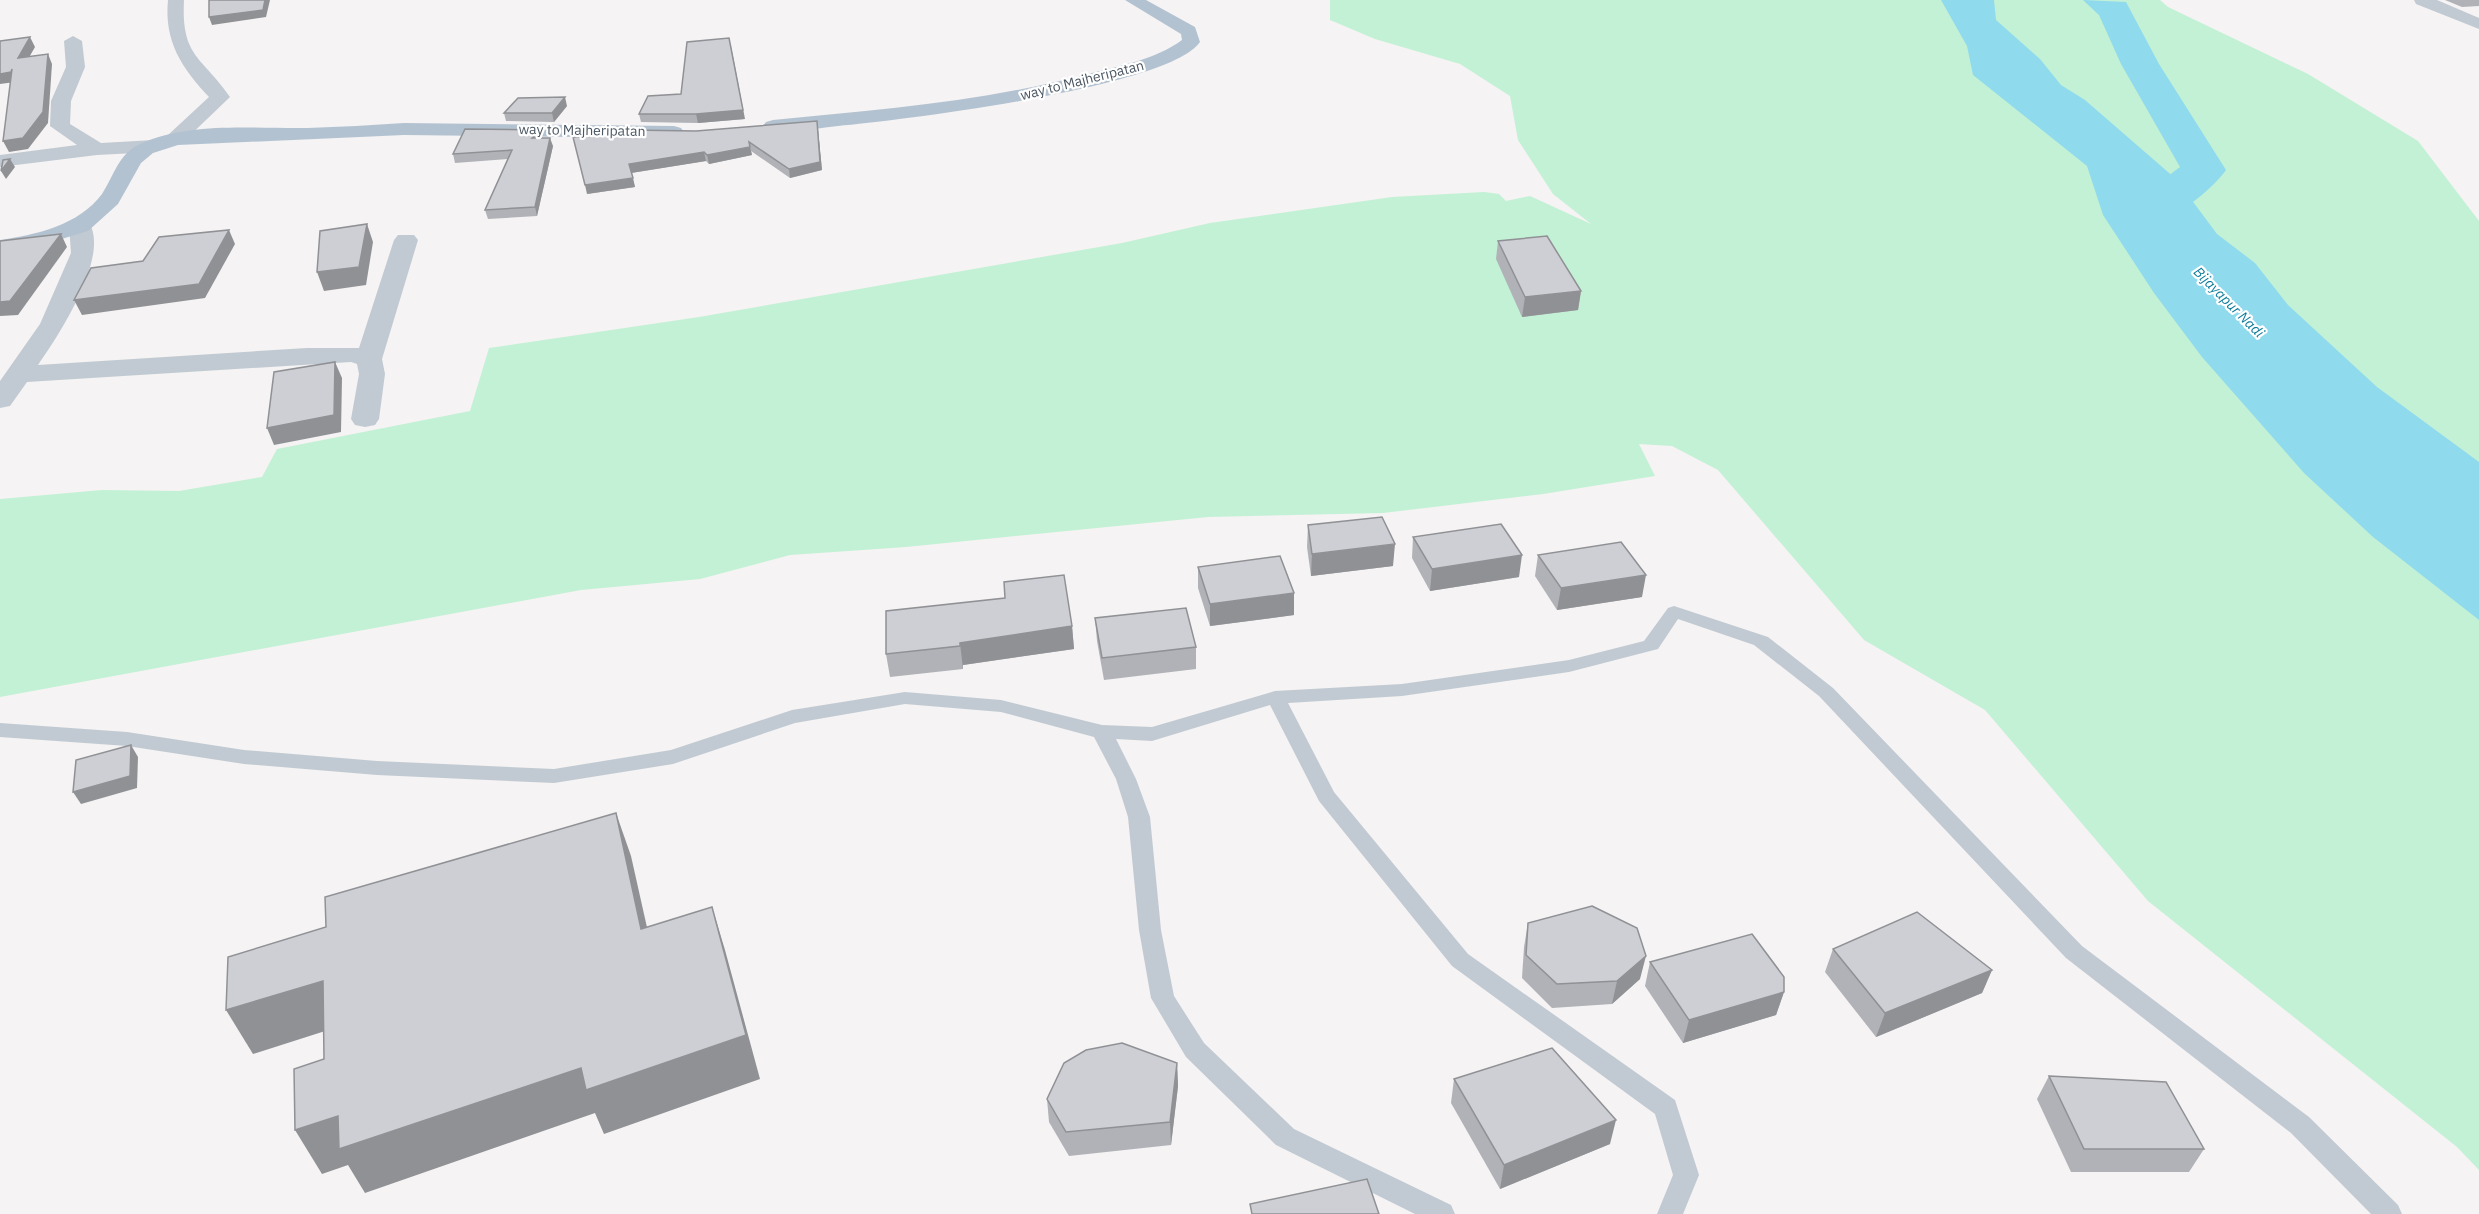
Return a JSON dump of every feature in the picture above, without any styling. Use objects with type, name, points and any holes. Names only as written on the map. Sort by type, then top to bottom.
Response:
[{"type":"main road","name":"way to Majheripatan","points":[[751,127],[940,109],[1051,90],[1163,58],[1191,42],[1189,31],[1133,0]]},
{"type":"main road","name":"way to Majheripatan","points":[[0,247],[21,244],[80,226],[110,199],[132,159],[154,146],[175,139],[218,135],[311,134],[404,129],[698,131]]},
{"type":"street","points":[[175,139],[220,97],[197,74],[178,46],[176,0]]},
{"type":"street","points":[[2421,0],[2479,24]]},
{"type":"street","points":[[73,41],[78,57],[73,80],[61,102],[60,126],[97,149]]},
{"type":"street","points":[[0,161],[97,149],[154,146]]},
{"type":"street","points":[[0,400],[17,364],[53,325],[83,253],[80,226]]},
{"type":"street","points":[[365,419],[372,374],[369,359],[406,240]]},
{"type":"street","points":[[17,364],[352,354],[369,359]]},
{"type":"lane","points":[[0,730],[127,739],[277,760],[377,768],[554,776],[673,757],[792,717],[905,698],[1001,706],[1102,732],[1152,734],[1275,697],[1402,690],[1569,666],[1651,645],[1674,612],[1761,641],[1826,692],[2074,952],[2300,1125],[2389,1214]]},
{"type":"lane","points":[[1275,697],[1326,796],[1460,960],[1666,1108],[1686,1175],[1670,1214]]},
{"type":"lane","points":[[1102,732],[1126,779],[1139,817],[1150,930],[1163,998],[1195,1050],[1285,1137],[1442,1214]]},
{"type":"green space","points":[[1330,0],[2160,0],[2168,7],[2308,74],[2418,141],[2479,221],[2479,1170],[2457,1147],[2148,901],[1985,710],[1864,640],[1718,470],[1672,446],[1639,444],[1655,476],[1543,494],[1383,513],[1208,517],[906,547],[790,555],[700,579],[581,590],[0,697],[0,499],[102,490],[179,491],[262,477],[277,449],[470,411],[489,348],[699,317],[1122,243],[1210,223],[1392,197],[1484,192],[1499,194],[1506,201],[1530,196],[1591,224],[1553,194],[1518,140],[1510,96],[1460,64],[1375,39],[1330,20]]},
{"type":"water","name":"Bijayapur Nadi","points":[[1941,0],[1994,0],[1996,20],[2040,59],[2061,85],[2085,100],[2176,179],[2217,234],[2255,263],[2288,305],[2377,387],[2479,462],[2479,620],[2373,537],[2304,473],[2202,357],[2154,293],[2103,215],[2087,166],[1973,75],[1967,46]]},
{"type":"building","points":[[209,0],[265,0],[263,10],[209,17]]},
{"type":"building","points":[[30,37],[18,58],[48,54],[43,112],[23,138],[3,141],[12,69],[11,72],[0,74],[0,41]]},
{"type":"building","points":[[729,38],[743,110],[696,114],[639,114],[648,96],[681,94],[687,42]]},
{"type":"building","points":[[565,97],[552,113],[504,113],[518,98]]},
{"type":"building","points":[[817,121],[820,162],[789,169],[749,142],[750,147],[707,155],[704,152],[629,164],[633,178],[585,185],[573,137],[628,135],[630,130],[696,131]]},
{"type":"building","points":[[465,129],[539,130],[532,138],[550,138],[535,207],[485,210],[512,150],[453,154]]},
{"type":"building","points":[[10,159],[1,171],[3,160]]},
{"type":"building","points":[[367,224],[359,267],[317,272],[320,231]]},
{"type":"building","points":[[229,230],[199,284],[74,300],[91,268],[143,261],[159,237]]},
{"type":"building","points":[[61,234],[10,301],[0,302],[0,241]]},
{"type":"building","points":[[1547,236],[1581,291],[1525,297],[1498,241]]},
{"type":"building","points":[[335,362],[334,415],[267,428],[274,372]]},
{"type":"building","points":[[1382,517],[1395,544],[1312,554],[1308,525]]},
{"type":"building","points":[[1501,524],[1522,555],[1432,569],[1413,537]]},
{"type":"building","points":[[1621,542],[1646,575],[1561,588],[1538,555]]},
{"type":"building","points":[[1280,556],[1294,593],[1210,604],[1198,567]]},
{"type":"building","points":[[1064,575],[1072,626],[960,643],[960,646],[886,654],[886,611],[1005,598],[1004,582]]},
{"type":"building","points":[[1186,608],[1196,647],[1102,658],[1095,618]]},
{"type":"building","points":[[131,745],[130,776],[73,792],[76,760]]},
{"type":"building","points":[[616,813],[641,929],[712,907],[746,1035],[586,1090],[581,1068],[339,1149],[338,1116],[295,1130],[294,1069],[324,1059],[323,981],[226,1010],[228,957],[326,927],[325,897]]},
{"type":"building","points":[[1592,906],[1637,928],[1646,956],[1617,981],[1557,984],[1526,955],[1528,923]]},
{"type":"building","points":[[1917,912],[1992,970],[1885,1013],[1833,949]]},
{"type":"building","points":[[1752,934],[1784,977],[1784,992],[1689,1020],[1650,962]]},
{"type":"building","points":[[1122,1043],[1177,1063],[1170,1122],[1066,1132],[1047,1099],[1064,1063],[1086,1050]]},
{"type":"building","points":[[1552,1048],[1616,1120],[1504,1165],[1454,1079]]},
{"type":"building","points":[[2049,1076],[2166,1082],[2204,1149],[2084,1149]]},
{"type":"building","points":[[1367,1179],[1379,1214],[1252,1214],[1250,1204]]},
{"type":"waterway","points":[[2100,0],[2114,9],[2140,64],[2204,170],[2157,206]]}]
